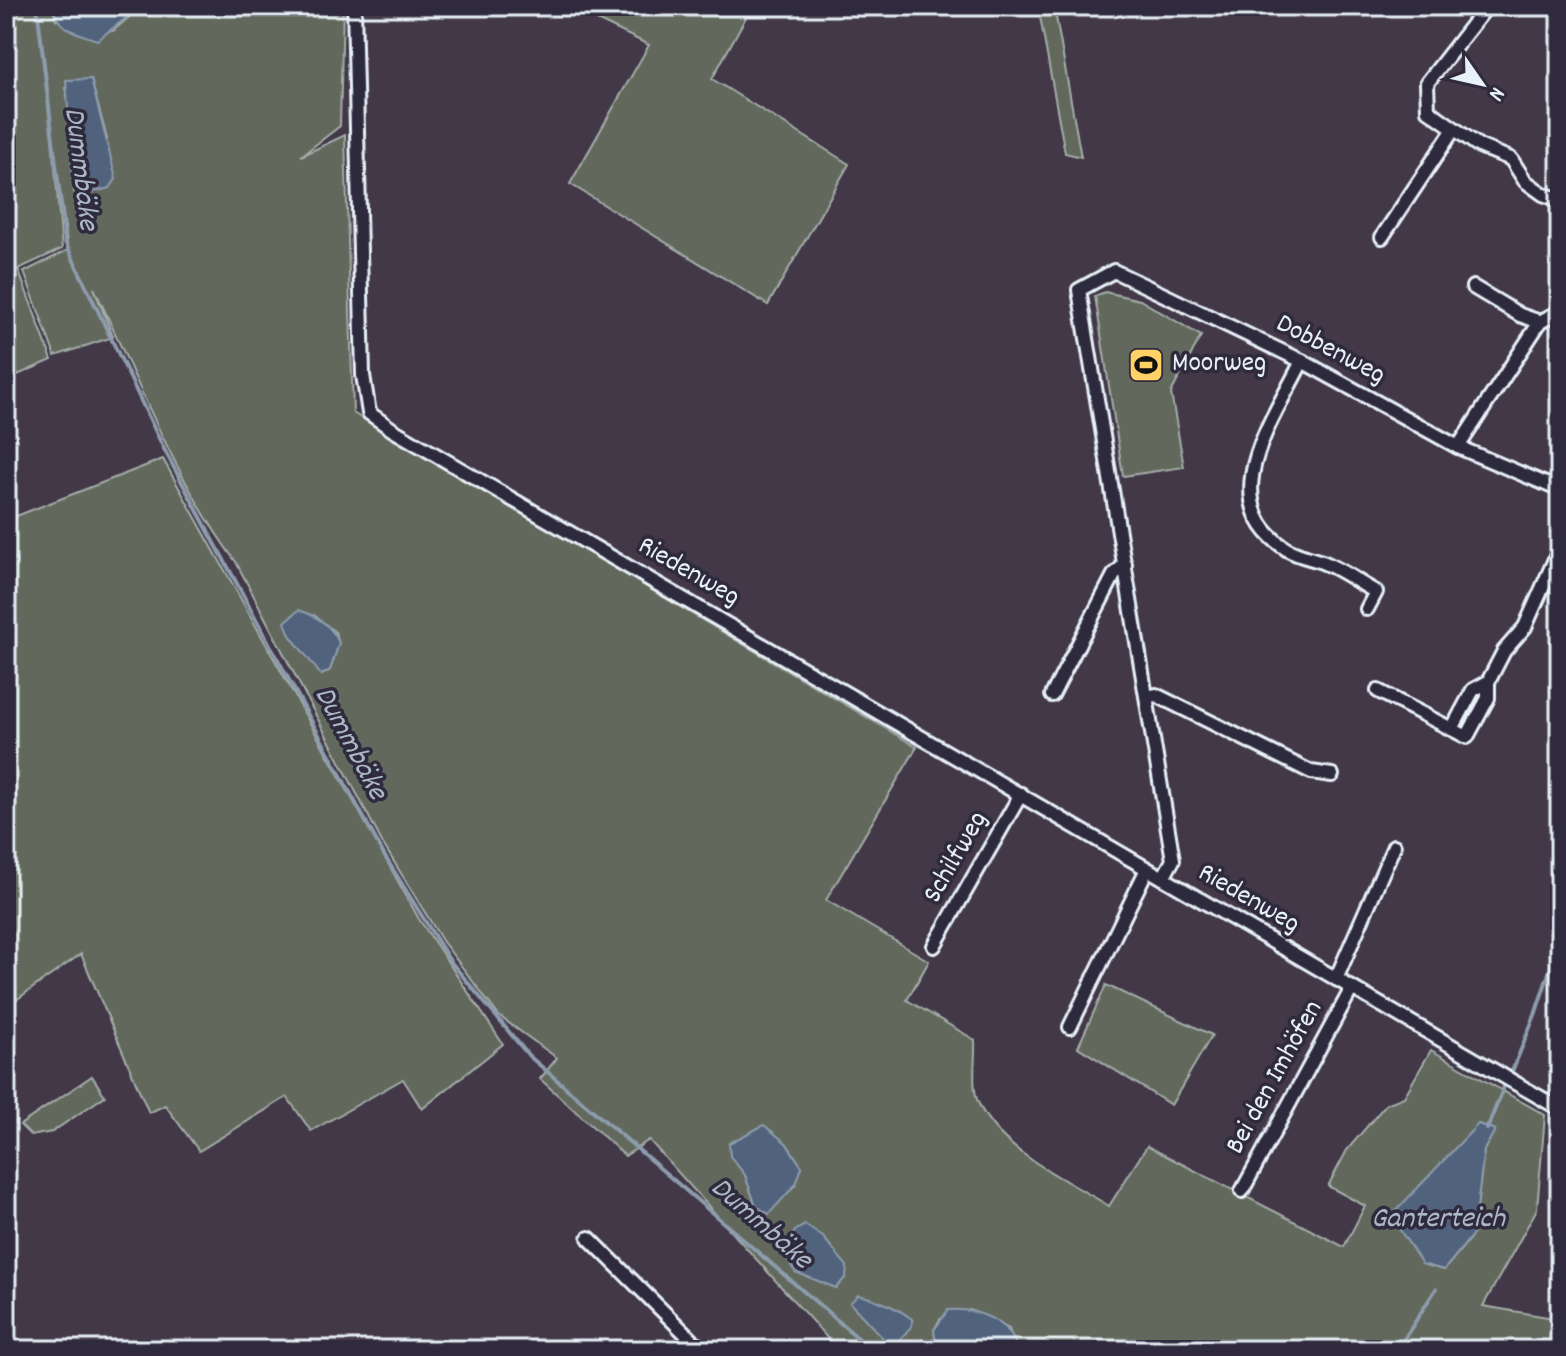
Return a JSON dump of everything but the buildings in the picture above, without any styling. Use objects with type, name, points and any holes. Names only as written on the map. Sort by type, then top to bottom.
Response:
[{"type":"street","name":"Riedenweg","points":[[354,6],[363,375],[369,413],[407,438],[1560,1109]]},
{"type":"street","points":[[1487,6],[1427,83],[1428,110],[1479,146],[1511,159],[1525,181],[1543,194],[1560,200]]},
{"type":"street","points":[[1382,237],[1454,129]]},
{"type":"street","name":"Dobbenweg","points":[[1125,564],[1079,290],[1114,271],[1302,361],[1458,447],[1560,490]]},
{"type":"street","points":[[1473,287],[1520,315],[1540,322]]},
{"type":"street","points":[[1458,447],[1540,322],[1556,313],[1560,304]]},
{"type":"street","points":[[1302,361],[1250,468],[1252,503],[1266,532],[1287,549],[1321,561],[1376,592],[1367,609]]},
{"type":"street","points":[[1378,691],[1467,737],[1488,698],[1488,682],[1504,651],[1525,627],[1560,548]]},
{"type":"street","points":[[1052,695],[1114,575],[1125,564]]},
{"type":"street","points":[[1125,564],[1173,860],[1163,878]]},
{"type":"street","points":[[1147,697],[1156,695],[1311,772],[1332,775]]},
{"type":"street","name":"Schilfweg","points":[[934,946],[1021,794]]},
{"type":"street","points":[[1336,979],[1394,846]]},
{"type":"street","points":[[1070,1027],[1147,869]]},
{"type":"street","name":"Bei den Imhöfen","points":[[1242,1191],[1352,988]]},
{"type":"street","points":[[589,1238],[702,1350]]},
{"type":"green space","points":[[6,6],[52,6],[56,20],[113,31],[142,6],[343,6],[340,126],[301,156],[345,135],[353,413],[917,747],[826,900],[929,961],[907,1000],[975,1040],[976,1095],[988,1120],[1002,1136],[1036,1163],[1109,1206],[1147,1146],[1344,1247],[1365,1206],[1328,1186],[1347,1150],[1386,1104],[1404,1097],[1431,1050],[1545,1115],[1537,1209],[1483,1306],[1560,1319],[1560,1350],[1017,1350],[1009,1329],[970,1310],[940,1319],[934,1330],[937,1350],[838,1350],[649,1140],[625,1156],[540,1079],[557,1058],[499,1016],[443,942],[383,844],[236,562],[194,498],[94,288],[113,337],[55,356],[24,272],[68,250],[51,122],[62,249],[18,269],[52,360],[6,380]],"holes":[[[91,79],[107,139],[74,191],[71,111],[65,88]],[[314,615],[335,632],[339,643],[330,670],[322,675],[290,635]],[[1478,1124],[1495,1130],[1484,1150],[1474,1233],[1444,1270],[1422,1264]],[[786,1143],[802,1167],[756,1206],[745,1175]]]},
{"type":"green space","points":[[568,6],[752,6],[712,79],[849,164],[768,305],[570,184],[649,45]]},
{"type":"green space","points":[[1038,6],[1054,6],[1081,157],[1065,153]]},
{"type":"green space","name":"Moorweg","points":[[1105,292],[1140,300],[1201,336],[1171,393],[1184,467],[1123,476],[1095,296]]},
{"type":"green space","points":[[163,459],[419,919],[503,1044],[422,1109],[403,1079],[311,1131],[287,1097],[199,1151],[165,1105],[149,1113],[81,954],[6,1007],[6,520]]},
{"type":"green space","points":[[1106,985],[1212,1035],[1171,1105],[1078,1047]]},
{"type":"green space","points":[[92,1076],[105,1096],[52,1132],[31,1136],[20,1125]]},
{"type":"water","points":[[52,6],[142,6],[97,40],[63,25]]},
{"type":"water","points":[[91,79],[116,179],[110,188],[84,194],[74,191],[66,80]]},
{"type":"water","points":[[299,610],[323,622],[339,643],[330,670],[321,675],[290,635],[285,622]]},
{"type":"water","name":"Ganterteich","points":[[1478,1124],[1495,1130],[1484,1150],[1474,1233],[1444,1270],[1422,1264],[1391,1216]]},
{"type":"water","points":[[764,1125],[786,1143],[802,1167],[796,1184],[769,1214],[756,1206],[745,1175],[730,1156],[729,1143]]},
{"type":"water","points":[[805,1225],[823,1237],[847,1266],[846,1277],[836,1288],[795,1272],[782,1251],[795,1231]]},
{"type":"water","points":[[858,1295],[886,1304],[912,1319],[912,1326],[892,1348],[850,1303]]},
{"type":"water","points":[[948,1310],[969,1311],[991,1318],[1008,1331],[1017,1350],[937,1350],[934,1330]]},
{"type":"waterway","name":"Dummbäke","points":[[37,6],[65,242],[165,451],[384,855],[450,961],[529,1056],[872,1350]]},
{"type":"waterway","points":[[1511,1074],[1560,940]]},
{"type":"waterway","points":[[1487,1129],[1505,1084]]},
{"type":"waterway","points":[[1397,1350],[1436,1289]]},
{"type":"place","name":"Moorweg","points":[[1146,365]]}]
